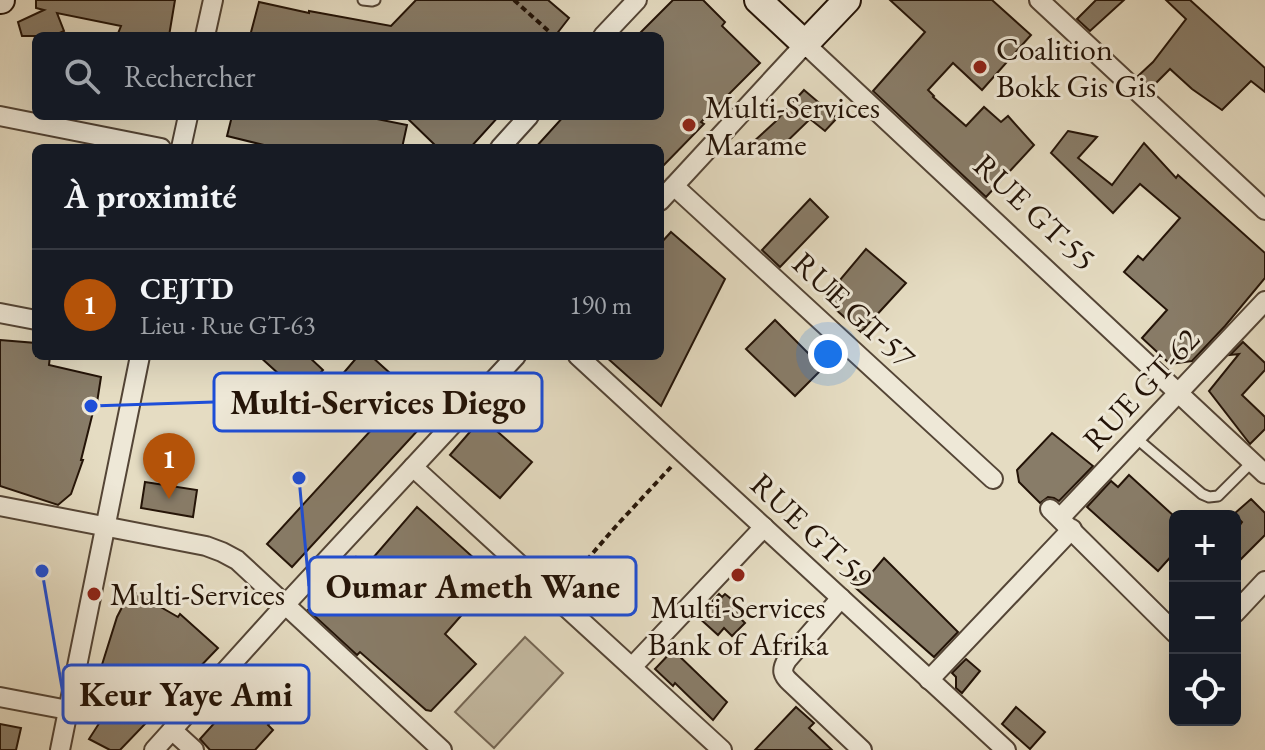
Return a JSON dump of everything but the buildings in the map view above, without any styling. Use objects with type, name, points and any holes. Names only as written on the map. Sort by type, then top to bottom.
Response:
[{"type":"street","points":[[206,32],[213,0]]},
{"type":"street","points":[[607,32],[637,0]]},
{"type":"street","name":"RUE GT-55","points":[[758,0],[1259,468]]},
{"type":"street","points":[[664,197],[847,0]]},
{"type":"street","points":[[1039,0],[1265,210]]},
{"type":"street","points":[[0,116],[141,144]]},
{"type":"street","points":[[182,144],[187,120]]},
{"type":"street","points":[[504,144],[525,120]]},
{"type":"street","name":"RUE GT-57","points":[[674,186],[993,479]]},
{"type":"street","name":"RUE GT-62","points":[[929,680],[1061,518],[1265,301]]},
{"type":"street","points":[[0,313],[32,319]]},
{"type":"street","points":[[60,750],[139,360]]},
{"type":"street","points":[[154,750],[512,360]]},
{"type":"street","name":"RUE GT-59","points":[[582,360],[1006,750]]},
{"type":"street","points":[[413,467],[722,750]]},
{"type":"street","points":[[0,506],[206,546],[237,560],[442,750]]},
{"type":"street","points":[[1061,518],[1169,627]]},
{"type":"street","points":[[632,667],[764,527]]},
{"type":"street","points":[[1241,607],[1265,581]]},
{"type":"street","points":[[841,598],[787,660],[783,671],[784,677],[862,750]]},
{"type":"street","points":[[0,697],[68,710]]},
{"type":"street","points":[[172,730],[194,750]]},
{"type":"lane","points":[[363,0],[375,0]]},
{"type":"lane","points":[[1136,438],[1209,497],[1218,496],[1259,468]]},
{"type":"path","points":[[514,0],[550,32]]},
{"type":"path","points":[[555,596],[684,453]]},
{"type":"shaded area","points":[[525,637],[563,673],[494,748],[455,712]]},
{"type":"place","name":"Coalition Bokk Gis Gis","points":[[980,67]]},
{"type":"place","name":"Multi-Services Marame","points":[[689,125]]},
{"type":"place","name":"Multi-Services Diego","points":[[91,406]]},
{"type":"place","name":"Oumar Ameth Wane","points":[[299,478]]},
{"type":"place","name":"CEJTD","points":[[169,499]]},
{"type":"place","name":"Keur Yaye Ami","points":[[42,571]]},
{"type":"place","name":"Multi-Services Bank of Afrika","points":[[738,575]]},
{"type":"place","name":"Multi-Services","points":[[94,594]]}]
